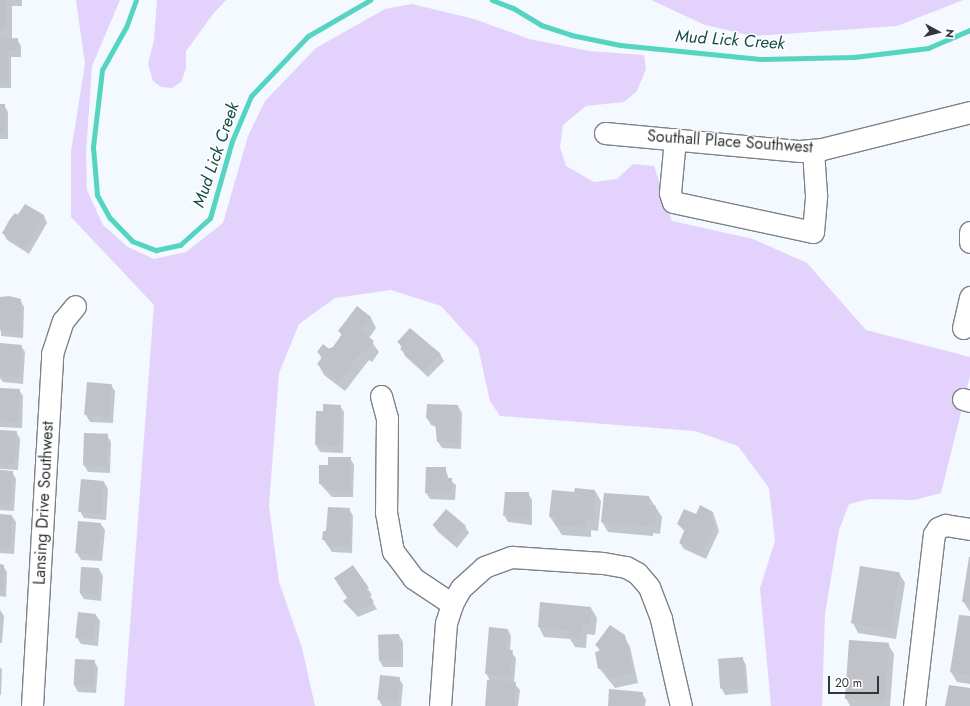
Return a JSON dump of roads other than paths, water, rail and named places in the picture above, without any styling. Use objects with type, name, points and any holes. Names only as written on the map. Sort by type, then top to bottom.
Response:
[{"type":"street","name":"Southall Place Southwest","points":[[605,133],[800,151],[813,150],[918,127],[970,112]]},
{"type":"street","points":[[675,139],[670,193],[673,202],[813,232],[816,195],[813,150]]},
{"type":"street","points":[[970,232],[970,242]]},
{"type":"street","points":[[963,328],[970,297]]},
{"type":"street","name":"Lansing Drive Southwest","points":[[32,706],[52,354],[63,321],[75,306]]},
{"type":"street","points":[[381,396],[387,418],[386,512],[393,551],[413,578],[452,604]]},
{"type":"street","points":[[914,706],[934,534],[938,528],[945,525],[970,529]]},
{"type":"street","points":[[440,706],[446,623],[452,604],[466,583],[484,567],[512,557],[626,567],[637,573],[649,587],[660,619],[681,706]]},
{"type":"waterway","name":"Mud Lick Creek","points":[[136,0],[126,27],[102,70],[93,147],[97,195],[110,218],[132,241],[156,250],[180,245],[210,218],[232,141],[251,96],[308,36],[370,0]]},
{"type":"waterway","name":"Mud Lick Creek","points":[[492,0],[513,8],[541,25],[571,35],[620,45],[760,59],[854,57],[928,48],[970,30]]}]
